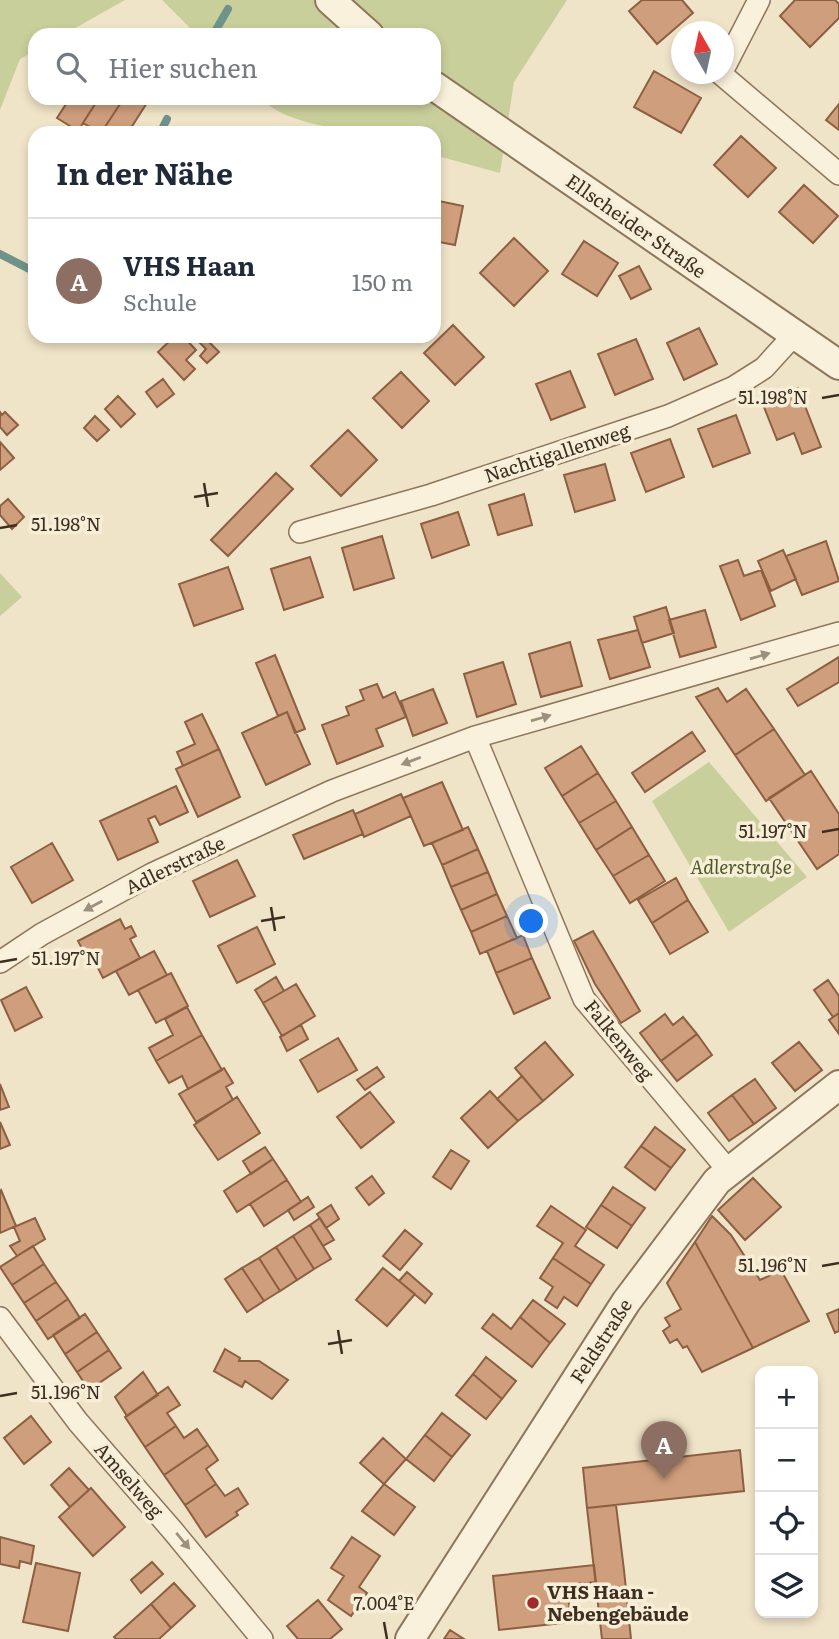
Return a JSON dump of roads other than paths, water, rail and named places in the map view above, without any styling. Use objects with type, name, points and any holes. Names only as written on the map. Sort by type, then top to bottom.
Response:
[{"type":"street","points":[[330,0],[361,28]]},
{"type":"street","points":[[734,47],[759,0]]},
{"type":"street","points":[[733,84],[839,174]]},
{"type":"street","name":"Ellscheider Straße","points":[[441,91],[839,365]]},
{"type":"street","name":"Nachtigallenweg","points":[[300,532],[431,495],[668,415],[734,387],[764,368],[794,335]]},
{"type":"street","name":"Adlerstraße","points":[[0,962],[41,934],[152,874],[332,791],[475,737],[839,633]]},
{"type":"street","name":"Falkenweg","points":[[475,737],[584,999],[728,1170]]},
{"type":"street","name":"Feldstraße","points":[[410,1639],[626,1302],[728,1170],[839,1085]]},
{"type":"street","name":"Amselweg","points":[[0,1318],[78,1422],[262,1639]]},
{"type":"waterway","points":[[217,28],[228,9]]},
{"type":"waterway","points":[[164,126],[167,119]]},
{"type":"waterway","points":[[0,254],[28,268]]},
{"type":"place","name":"VHS Haan","points":[[664,1479]]},
{"type":"place","name":"VHS Haan - Nebengebäude","points":[[533,1603]]}]
